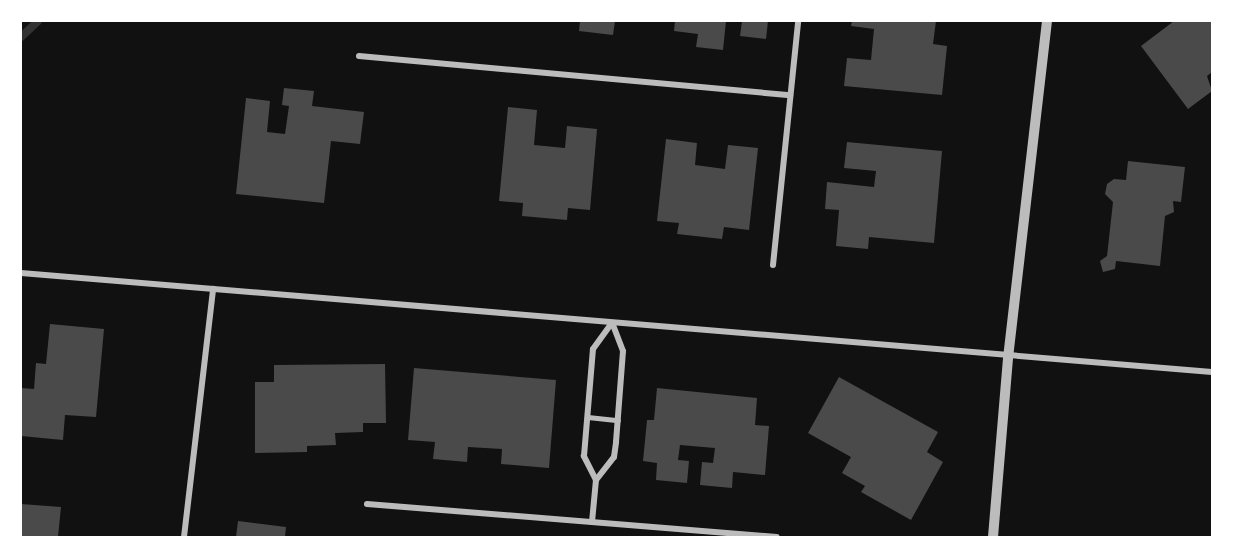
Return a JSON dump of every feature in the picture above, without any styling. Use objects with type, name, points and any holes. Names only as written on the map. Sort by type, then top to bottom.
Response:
[{"type":"street","points":[[773,264],[798,21]]},
{"type":"street","points":[[993,537],[1008,358],[1047,21]]},
{"type":"street","points":[[359,56],[790,95]]},
{"type":"street","points":[[21,273],[1008,358],[1212,372]]},
{"type":"street","points":[[184,537],[213,289]]},
{"type":"street","points":[[592,522],[596,480],[584,456],[593,349],[612,323]]},
{"type":"street","points":[[596,480],[614,457],[618,420],[623,351],[612,323]]},
{"type":"street","points":[[367,504],[777,537]]},
{"type":"lane","points":[[588,417],[618,420]]},
{"type":"building","points":[[580,21],[615,21],[613,35],[579,31]]},
{"type":"building","points":[[675,21],[726,21],[723,50],[696,47],[698,34],[674,31]]},
{"type":"building","points":[[742,21],[768,21],[766,39],[740,36]]},
{"type":"building","points":[[852,21],[936,21],[933,44],[947,46],[942,95],[844,86],[847,58],[871,60],[874,29],[851,26]]},
{"type":"building","points":[[1174,21],[1212,21],[1212,72],[1207,76],[1212,91],[1188,109],[1141,46]]},
{"type":"building","points":[[284,88],[314,91],[312,106],[364,112],[360,144],[331,141],[324,203],[236,194],[246,98],[270,101],[267,132],[285,134],[289,106],[282,105]]},
{"type":"building","points":[[508,107],[537,110],[534,145],[565,148],[567,126],[597,129],[590,210],[568,208],[567,220],[522,216],[523,203],[499,201]]},
{"type":"building","points":[[666,139],[697,143],[695,165],[725,169],[728,145],[758,148],[749,230],[724,227],[722,239],[677,234],[679,223],[657,221]]},
{"type":"building","points":[[847,142],[942,151],[934,243],[869,237],[868,249],[836,246],[839,210],[825,209],[827,182],[874,187],[876,171],[844,168]]},
{"type":"building","points":[[1128,161],[1185,167],[1181,202],[1173,201],[1174,212],[1165,216],[1160,266],[1116,261],[1115,269],[1103,272],[1100,261],[1107,256],[1113,202],[1105,194],[1107,184],[1114,179],[1126,180]]},
{"type":"building","points":[[50,324],[104,329],[96,417],[65,415],[63,440],[21,436],[21,388],[34,389],[36,363],[46,364]]},
{"type":"building","points":[[385,364],[386,423],[363,423],[363,432],[335,433],[336,445],[307,446],[307,452],[255,453],[255,382],[274,382],[274,365]]},
{"type":"building","points":[[414,368],[556,380],[549,468],[501,464],[502,449],[468,447],[467,462],[433,459],[435,442],[408,440]]},
{"type":"building","points":[[839,377],[938,432],[927,452],[943,462],[911,520],[861,492],[865,486],[842,473],[851,457],[808,433]]},
{"type":"building","points":[[657,388],[757,398],[755,425],[769,426],[765,475],[733,472],[732,488],[700,485],[702,462],[713,463],[715,448],[680,445],[678,460],[689,461],[687,483],[656,480],[657,463],[643,461],[647,420],[654,420]]},
{"type":"building","points":[[21,504],[61,507],[58,537],[21,537]]},
{"type":"building","points":[[238,521],[286,527],[285,537],[236,537]]},
{"type":"waterway","points":[[21,37],[38,21]]}]
